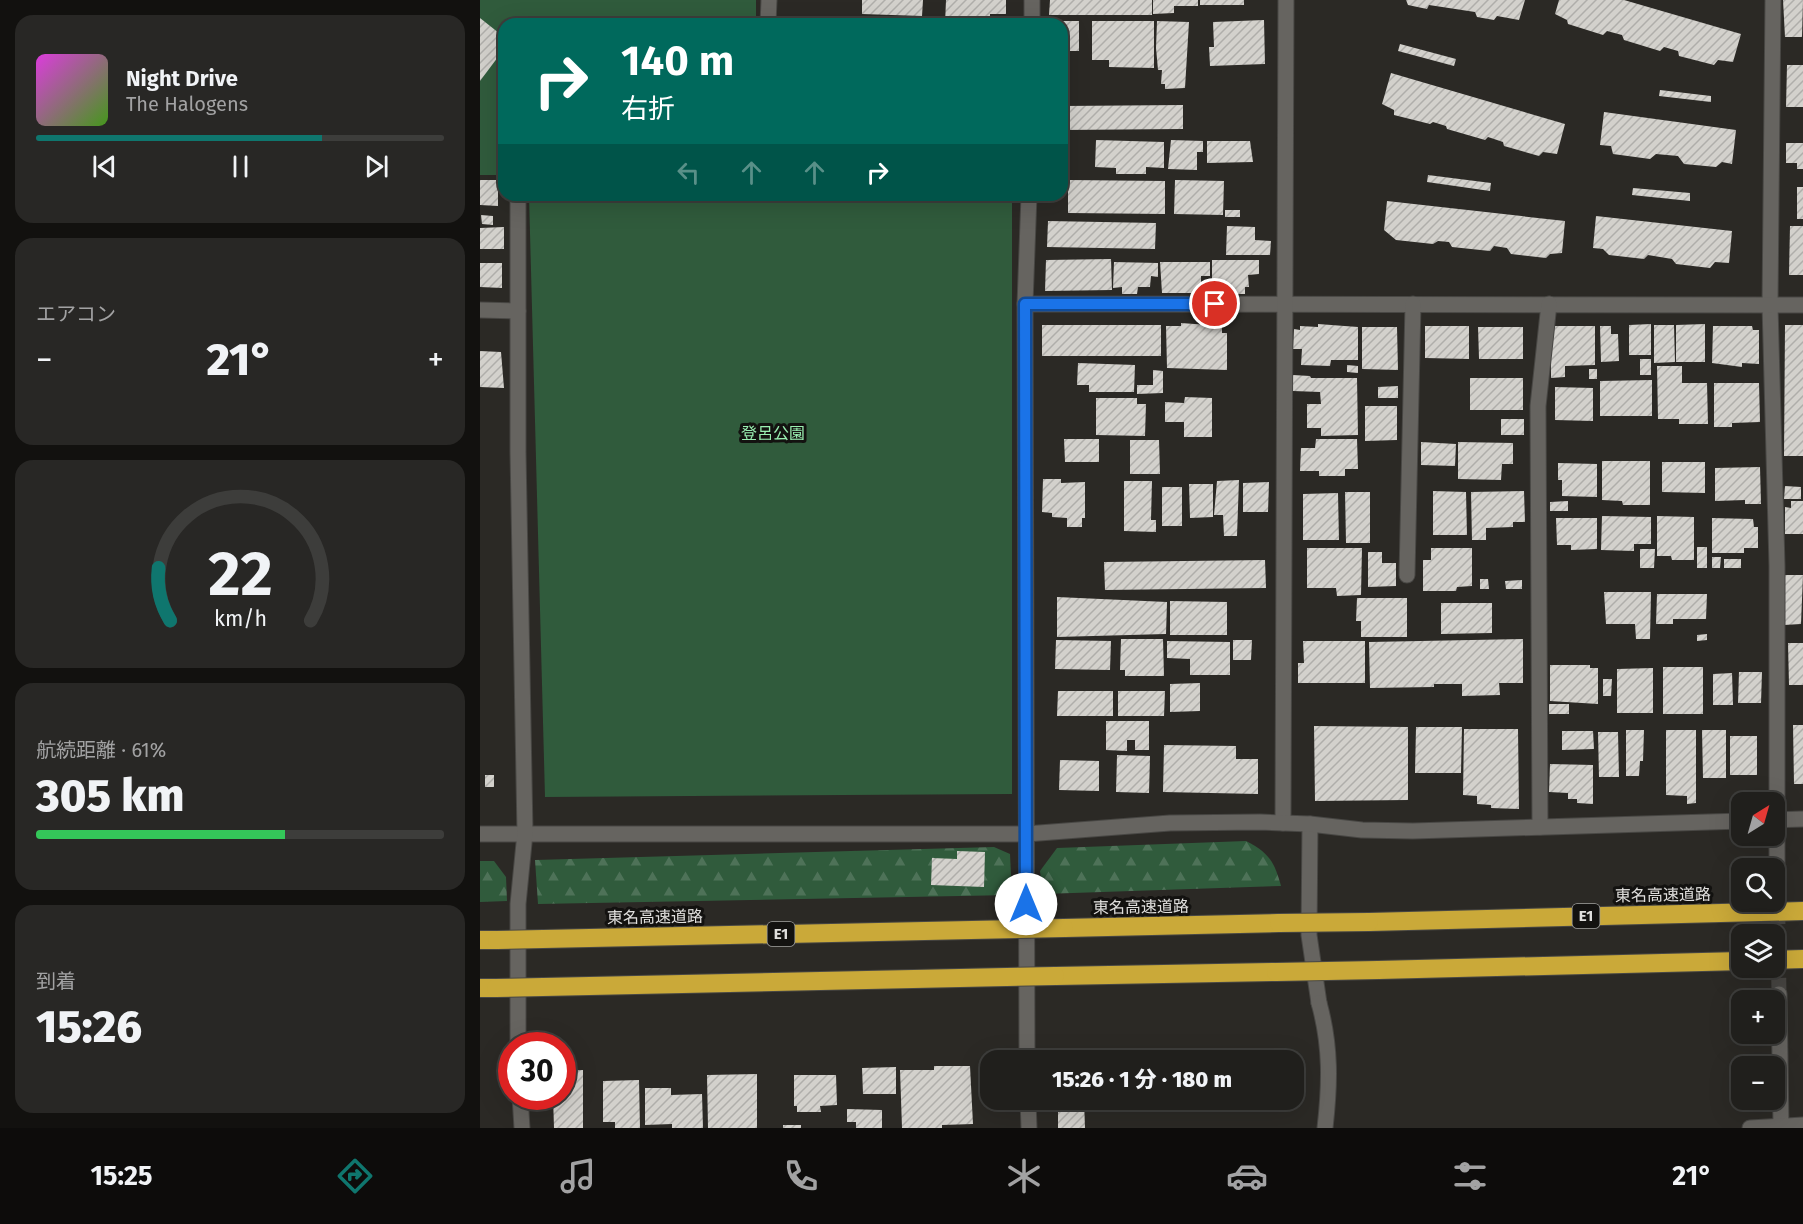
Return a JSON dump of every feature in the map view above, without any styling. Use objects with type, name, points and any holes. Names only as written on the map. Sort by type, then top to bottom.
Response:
[{"type":"highway","name":"東名高速道路","points":[[488,940],[1803,911]]},
{"type":"highway","points":[[1785,960],[1803,959]]},
{"type":"highway","points":[[488,988],[1731,961]]},
{"type":"street","points":[[768,18],[769,0]]},
{"type":"street","points":[[1032,0],[1032,18]]},
{"type":"street","points":[[1283,823],[1287,305],[1286,0]]},
{"type":"street","points":[[1773,0],[1770,305],[1778,566],[1776,792]]},
{"type":"street","points":[[518,201],[525,833],[518,904],[518,1032]]},
{"type":"street","points":[[1027,1050],[1025,304],[1029,201]]},
{"type":"street","points":[[1025,304],[1803,305]]},
{"type":"street","points":[[1407,575],[1413,304]]},
{"type":"street","points":[[1540,827],[1538,406],[1549,304]]},
{"type":"street","points":[[480,310],[518,311]]},
{"type":"street","points":[[1785,820],[1803,819]]},
{"type":"street","points":[[480,834],[1026,834],[1170,823],[1283,823],[1362,830],[1413,831],[1731,821]]},
{"type":"street","points":[[1311,824],[1309,935],[1319,1003],[1327,1032],[1330,1062],[1325,1128]]},
{"type":"street","points":[[1779,1044],[1780,1126]]},
{"type":"street","points":[[521,1110],[522,1128]]},
{"type":"street","points":[[1028,1110],[1029,1128]]},
{"type":"street","points":[[1750,1128],[1801,1126]]},
{"type":"green space","points":[[480,0],[756,0],[756,18],[498,18],[498,175],[480,175]]},
{"type":"green space","name":"登呂公園","points":[[529,201],[1012,201],[1012,794],[545,797]]},
{"type":"green space","points":[[1246,841],[1269,859],[1276,870],[1281,886],[1043,894],[1040,871],[1057,848]]},
{"type":"green space","points":[[994,847],[1010,854],[1012,895],[538,904],[535,860]]},
{"type":"green space","points":[[480,861],[494,861],[506,877],[507,901],[480,902]]},
{"type":"building","points":[[862,0],[923,0],[922,16],[862,14]]},
{"type":"building","points":[[946,0],[1006,0],[1006,14],[990,14],[990,18],[945,18]]},
{"type":"building","points":[[1050,0],[1152,0],[1152,15],[1049,15]]},
{"type":"building","points":[[1153,0],[1198,0],[1198,6],[1174,6],[1174,13],[1153,14]]},
{"type":"building","points":[[1200,0],[1244,0],[1244,5],[1200,5]]},
{"type":"building","points":[[1406,0],[1525,0],[1519,20],[1497,16],[1494,20],[1477,17],[1475,12],[1429,5],[1427,9],[1408,5]]},
{"type":"building","points":[[1559,0],[1624,0],[1741,34],[1733,62],[1718,60],[1714,65],[1679,56],[1678,51],[1664,47],[1660,51],[1624,40],[1622,35],[1607,31],[1603,35],[1568,24],[1567,20],[1555,14]]},
{"type":"building","points":[[1783,0],[1803,0],[1802,37],[1785,37]]},
{"type":"building","points":[[480,18],[498,32],[498,57],[480,81]]},
{"type":"building","points":[[1264,20],[1265,64],[1210,66],[1209,47],[1214,47],[1213,22]]},
{"type":"building","points":[[1068,21],[1079,21],[1079,51],[1068,51]]},
{"type":"building","points":[[1092,21],[1154,21],[1154,68],[1109,67],[1109,60],[1092,60]]},
{"type":"building","points":[[1157,21],[1189,22],[1185,88],[1165,89],[1165,84],[1161,84],[1162,70],[1158,70],[1156,48]]},
{"type":"building","points":[[1400,44],[1456,59],[1454,66],[1398,51]]},
{"type":"building","points":[[1787,65],[1803,65],[1803,107],[1786,107]]},
{"type":"building","points":[[1391,73],[1565,124],[1557,154],[1543,152],[1539,156],[1504,146],[1503,142],[1488,137],[1485,140],[1447,129],[1446,126],[1433,122],[1430,124],[1394,115],[1394,110],[1382,104]]},
{"type":"building","points":[[1660,90],[1711,96],[1711,102],[1659,96]]},
{"type":"building","points":[[1183,105],[1183,129],[1068,130],[1068,106]]},
{"type":"building","points":[[1604,112],[1736,130],[1732,164],[1722,162],[1716,167],[1684,164],[1678,156],[1656,154],[1650,159],[1613,154],[1611,146],[1600,145]]},
{"type":"building","points":[[1096,140],[1164,142],[1164,168],[1146,167],[1146,174],[1116,174],[1116,168],[1095,167]]},
{"type":"building","points":[[1171,140],[1203,141],[1203,152],[1197,152],[1197,170],[1168,169]]},
{"type":"building","points":[[1207,141],[1250,141],[1253,162],[1207,163]]},
{"type":"building","points":[[1786,143],[1803,143],[1803,169],[1797,169],[1797,163],[1786,163]]},
{"type":"building","points":[[1428,175],[1491,183],[1490,191],[1427,182]]},
{"type":"building","points":[[480,180],[498,180],[498,206],[480,205]]},
{"type":"building","points":[[1068,180],[1165,181],[1165,214],[1068,213]]},
{"type":"building","points":[[1175,180],[1224,181],[1223,215],[1174,214]]},
{"type":"building","points":[[1797,187],[1803,187],[1803,219],[1797,219]]},
{"type":"building","points":[[1633,188],[1690,193],[1690,201],[1632,195]]},
{"type":"building","points":[[1387,201],[1565,221],[1562,253],[1550,254],[1546,258],[1511,254],[1507,248],[1494,246],[1490,251],[1452,247],[1449,242],[1438,241],[1433,244],[1396,240],[1384,230]]},
{"type":"building","points":[[1225,210],[1240,210],[1240,217],[1225,217]]},
{"type":"building","points":[[481,215],[493,216],[493,225],[482,224]]},
{"type":"building","points":[[1596,216],[1732,231],[1729,263],[1715,262],[1710,268],[1676,264],[1672,259],[1648,255],[1644,259],[1609,255],[1603,249],[1593,248]]},
{"type":"building","points":[[1048,221],[1156,223],[1155,249],[1047,247]]},
{"type":"building","points":[[1227,226],[1255,227],[1255,240],[1271,241],[1270,255],[1226,255]]},
{"type":"building","points":[[1790,226],[1803,226],[1803,275],[1789,275]]},
{"type":"building","points":[[504,227],[504,249],[480,249],[480,228]]},
{"type":"building","points":[[1111,259],[1112,290],[1045,291],[1046,260]]},
{"type":"building","points":[[1212,260],[1259,260],[1259,274],[1248,275],[1249,287],[1245,287],[1245,294],[1225,294],[1224,287],[1212,287]]},
{"type":"building","points":[[1114,262],[1158,263],[1158,277],[1151,276],[1150,287],[1138,287],[1137,294],[1122,294],[1122,287],[1113,288]]},
{"type":"building","points":[[1160,262],[1210,262],[1210,276],[1201,276],[1201,293],[1162,293]]},
{"type":"building","points":[[480,263],[502,263],[502,288],[480,287]]},
{"type":"building","points":[[1181,323],[1222,326],[1222,333],[1227,333],[1227,370],[1167,368],[1166,326],[1181,326]]},
{"type":"building","points":[[1318,324],[1358,327],[1358,360],[1331,360],[1330,366],[1301,365],[1302,349],[1293,349],[1294,329],[1300,330],[1300,326],[1318,327]]},
{"type":"building","points":[[1651,324],[1651,355],[1629,355],[1629,325]]},
{"type":"building","points":[[1705,324],[1705,362],[1676,362],[1676,325]]},
{"type":"building","points":[[1042,325],[1161,325],[1161,356],[1042,356]]},
{"type":"building","points":[[1654,325],[1674,325],[1675,362],[1654,363]]},
{"type":"building","points":[[1785,325],[1803,325],[1803,456],[1784,456]]},
{"type":"building","points":[[1425,326],[1469,326],[1469,359],[1425,358]]},
{"type":"building","points":[[1551,326],[1595,326],[1595,365],[1565,366],[1565,377],[1551,378]]},
{"type":"building","points":[[1600,326],[1611,326],[1611,334],[1618,334],[1619,361],[1601,362]]},
{"type":"building","points":[[1713,326],[1752,326],[1753,330],[1759,330],[1759,364],[1742,363],[1742,367],[1712,363]]},
{"type":"building","points":[[1362,327],[1397,327],[1398,370],[1362,369]]},
{"type":"building","points":[[1478,327],[1523,327],[1523,359],[1479,359]]},
{"type":"building","points":[[480,351],[501,352],[504,388],[480,387]]},
{"type":"building","points":[[1640,359],[1651,359],[1651,375],[1640,375]]},
{"type":"building","points":[[1078,363],[1135,365],[1134,392],[1089,392],[1089,385],[1077,385]]},
{"type":"building","points":[[1347,365],[1358,366],[1358,373],[1347,372]]},
{"type":"building","points":[[1657,366],[1682,366],[1682,383],[1707,383],[1708,424],[1679,424],[1679,419],[1658,419]]},
{"type":"building","points":[[1589,369],[1597,369],[1597,379],[1589,379]]},
{"type":"building","points":[[1153,370],[1163,371],[1163,393],[1137,394],[1137,385],[1153,385]]},
{"type":"building","points":[[1293,375],[1310,376],[1311,378],[1357,378],[1358,435],[1321,436],[1321,428],[1307,428],[1307,404],[1321,404],[1320,392],[1293,391]]},
{"type":"building","points":[[1470,378],[1523,378],[1523,410],[1470,410]]},
{"type":"building","points":[[1652,380],[1652,416],[1600,416],[1600,381]]},
{"type":"building","points":[[1714,383],[1759,383],[1760,422],[1732,423],[1732,427],[1714,427]]},
{"type":"building","points":[[1398,386],[1398,398],[1378,398],[1378,387]]},
{"type":"building","points":[[1555,387],[1593,388],[1593,421],[1555,420]]},
{"type":"building","points":[[1185,397],[1212,398],[1212,437],[1184,437],[1184,422],[1165,422],[1165,402],[1184,403]]},
{"type":"building","points":[[1096,398],[1137,398],[1137,404],[1146,404],[1145,436],[1096,435]]},
{"type":"building","points":[[1365,406],[1397,406],[1397,440],[1365,441]]},
{"type":"building","points":[[1501,419],[1524,419],[1524,435],[1501,435]]},
{"type":"building","points":[[1064,439],[1099,439],[1099,462],[1065,462]]},
{"type":"building","points":[[1316,439],[1357,439],[1358,469],[1345,469],[1345,476],[1319,476],[1319,471],[1300,471],[1301,448],[1315,448]]},
{"type":"building","points":[[1130,440],[1159,440],[1160,474],[1130,474]]},
{"type":"building","points":[[1421,442],[1456,444],[1455,466],[1421,465]]},
{"type":"building","points":[[1458,442],[1513,443],[1513,464],[1502,464],[1501,480],[1458,479]]},
{"type":"building","points":[[1602,461],[1650,461],[1650,505],[1623,505],[1622,501],[1602,500]]},
{"type":"building","points":[[1662,462],[1705,462],[1705,493],[1662,492]]},
{"type":"building","points":[[1558,463],[1597,464],[1597,497],[1562,496],[1562,480],[1558,480]]},
{"type":"building","points":[[1760,467],[1761,504],[1745,504],[1745,500],[1715,501],[1715,468]]},
{"type":"building","points":[[1043,479],[1061,479],[1061,483],[1085,482],[1085,518],[1082,518],[1082,527],[1067,527],[1067,518],[1052,517],[1052,513],[1042,512]]},
{"type":"building","points":[[1239,480],[1237,536],[1224,536],[1223,515],[1214,515],[1217,481]]},
{"type":"building","points":[[1124,481],[1152,481],[1151,520],[1156,520],[1156,532],[1124,531]]},
{"type":"building","points":[[1269,482],[1268,512],[1243,512],[1243,483]]},
{"type":"building","points":[[1189,484],[1213,484],[1213,517],[1190,518]]},
{"type":"building","points":[[1785,486],[1801,487],[1801,499],[1784,499]]},
{"type":"building","points":[[1162,487],[1182,487],[1182,526],[1162,526]]},
{"type":"building","points":[[1433,491],[1466,492],[1467,535],[1433,535]]},
{"type":"building","points":[[1524,491],[1525,522],[1513,522],[1513,527],[1486,528],[1486,540],[1472,540],[1471,492]]},
{"type":"building","points":[[1345,492],[1370,492],[1370,543],[1346,543]]},
{"type":"building","points":[[1338,493],[1339,540],[1303,540],[1303,494]]},
{"type":"building","points":[[1568,501],[1568,511],[1550,511],[1550,502]]},
{"type":"building","points":[[1791,501],[1803,501],[1803,534],[1785,534],[1785,507],[1791,508]]},
{"type":"building","points":[[1602,516],[1651,517],[1651,544],[1634,544],[1634,551],[1601,550]]},
{"type":"building","points":[[1657,516],[1694,517],[1694,560],[1672,560],[1671,556],[1657,556]]},
{"type":"building","points":[[1556,518],[1597,518],[1597,549],[1571,550],[1571,545],[1557,545]]},
{"type":"building","points":[[1712,518],[1753,519],[1754,527],[1758,527],[1758,548],[1744,548],[1744,553],[1712,553]]},
{"type":"building","points":[[1697,547],[1707,547],[1707,568],[1697,568]]},
{"type":"building","points":[[1307,548],[1362,548],[1361,595],[1337,596],[1336,588],[1307,588]]},
{"type":"building","points":[[1431,548],[1472,548],[1472,586],[1457,587],[1456,591],[1423,591],[1423,560],[1431,560]]},
{"type":"building","points":[[1640,549],[1655,549],[1654,568],[1640,568]]},
{"type":"building","points":[[1368,552],[1382,552],[1382,563],[1396,563],[1396,586],[1368,587]]},
{"type":"building","points":[[1712,557],[1721,557],[1720,568],[1712,568]]},
{"type":"building","points":[[1724,559],[1741,559],[1741,568],[1724,568]]},
{"type":"building","points":[[1265,560],[1266,588],[1105,590],[1104,562]]},
{"type":"building","points":[[1784,575],[1803,575],[1801,624],[1784,625]]},
{"type":"building","points":[[1480,579],[1488,579],[1489,589],[1480,589]]},
{"type":"building","points":[[1522,580],[1522,589],[1506,589],[1505,581]]},
{"type":"building","points":[[1604,592],[1651,592],[1650,639],[1636,639],[1635,624],[1606,624]]},
{"type":"building","points":[[1657,594],[1707,594],[1706,619],[1673,619],[1673,624],[1656,624]]},
{"type":"building","points":[[1057,597],[1167,602],[1166,634],[1057,637]]},
{"type":"building","points":[[1357,598],[1407,598],[1407,637],[1361,637],[1361,621],[1356,621]]},
{"type":"building","points":[[1170,601],[1227,602],[1227,635],[1170,635]]},
{"type":"building","points":[[1441,603],[1492,603],[1492,633],[1441,634]]},
{"type":"building","points":[[1707,634],[1707,640],[1697,641],[1697,635]]},
{"type":"building","points":[[1121,639],[1163,639],[1164,676],[1125,676],[1125,670],[1120,670]]},
{"type":"building","points":[[1523,639],[1523,683],[1499,683],[1500,695],[1462,696],[1462,684],[1370,688],[1369,642]]},
{"type":"building","points":[[1056,640],[1111,641],[1110,670],[1055,669]]},
{"type":"building","points":[[1233,640],[1252,640],[1251,660],[1233,660]]},
{"type":"building","points":[[1167,641],[1230,642],[1230,675],[1190,675],[1190,659],[1167,658]]},
{"type":"building","points":[[1303,641],[1365,641],[1365,683],[1298,683],[1298,663],[1304,663]]},
{"type":"building","points":[[1788,643],[1803,643],[1803,685],[1789,685]]},
{"type":"building","points":[[1550,665],[1590,665],[1590,668],[1598,668],[1598,704],[1550,701]]},
{"type":"building","points":[[1663,667],[1703,667],[1703,714],[1663,714]]},
{"type":"building","points":[[1653,668],[1653,713],[1617,713],[1617,669]]},
{"type":"building","points":[[1739,672],[1762,672],[1761,703],[1738,703]]},
{"type":"building","points":[[1732,673],[1733,705],[1713,705],[1713,674]]},
{"type":"building","points":[[1603,679],[1612,679],[1611,696],[1603,696]]},
{"type":"building","points":[[1200,683],[1200,711],[1170,712],[1170,684]]},
{"type":"building","points":[[1058,691],[1113,691],[1113,716],[1057,716]]},
{"type":"building","points":[[1118,691],[1165,691],[1164,716],[1118,716]]},
{"type":"building","points":[[1549,704],[1569,704],[1569,714],[1549,714]]},
{"type":"building","points":[[1106,721],[1149,721],[1149,750],[1135,750],[1135,740],[1127,740],[1127,751],[1106,750]]},
{"type":"building","points":[[1793,725],[1803,725],[1803,784],[1794,784]]},
{"type":"building","points":[[1314,726],[1408,727],[1408,800],[1315,801]]},
{"type":"building","points":[[1416,727],[1462,727],[1461,773],[1415,773]]},
{"type":"building","points":[[1464,729],[1518,729],[1519,809],[1491,808],[1491,805],[1477,804],[1477,796],[1463,795]]},
{"type":"building","points":[[1626,730],[1644,730],[1643,761],[1640,761],[1639,776],[1626,776]]},
{"type":"building","points":[[1666,730],[1696,730],[1696,803],[1687,804],[1687,796],[1666,795]]},
{"type":"building","points":[[1702,730],[1726,730],[1726,778],[1703,778]]},
{"type":"building","points":[[1562,731],[1593,731],[1594,749],[1562,750]]},
{"type":"building","points":[[1598,732],[1618,732],[1619,777],[1599,777]]},
{"type":"building","points":[[1730,736],[1757,736],[1757,775],[1730,775]]},
{"type":"building","points":[[1164,745],[1236,746],[1236,759],[1258,759],[1258,794],[1163,792]]},
{"type":"building","points":[[1117,755],[1150,756],[1149,793],[1116,792]]},
{"type":"building","points":[[1060,760],[1099,761],[1099,791],[1059,790]]},
{"type":"building","points":[[1550,764],[1593,765],[1593,804],[1577,803],[1577,799],[1568,799],[1568,793],[1549,792]]},
{"type":"building","points":[[485,775],[494,775],[494,787],[485,787]]},
{"type":"building","points":[[957,851],[985,852],[984,887],[931,885],[932,858],[957,859]]},
{"type":"building","points":[[934,1066],[970,1066],[973,1124],[942,1125],[942,1128],[902,1128],[900,1070],[934,1070]]},
{"type":"building","points":[[896,1067],[896,1094],[863,1094],[862,1068]]},
{"type":"building","points":[[576,1070],[583,1070],[583,1128],[554,1128],[553,1110],[576,1110]]},
{"type":"building","points":[[757,1074],[757,1128],[708,1128],[707,1075]]},
{"type":"building","points":[[794,1075],[836,1075],[837,1105],[820,1106],[821,1112],[797,1112],[797,1106],[794,1106]]},
{"type":"building","points":[[639,1080],[640,1128],[615,1128],[615,1122],[603,1122],[603,1081]]},
{"type":"building","points":[[645,1088],[671,1088],[671,1095],[702,1094],[703,1128],[672,1128],[672,1124],[645,1125]]},
{"type":"building","points":[[847,1109],[882,1110],[882,1128],[856,1128],[856,1122],[847,1122]]},
{"type":"building","points":[[1058,1110],[1084,1110],[1085,1128],[1058,1128]]},
{"type":"building","points":[[783,1125],[801,1125],[801,1128],[783,1128]]},
{"type":"tunnel","points":[[1778,912],[1779,990]]},
{"type":"route","points":[[1026,904],[1025,304],[1215,304]]}]
